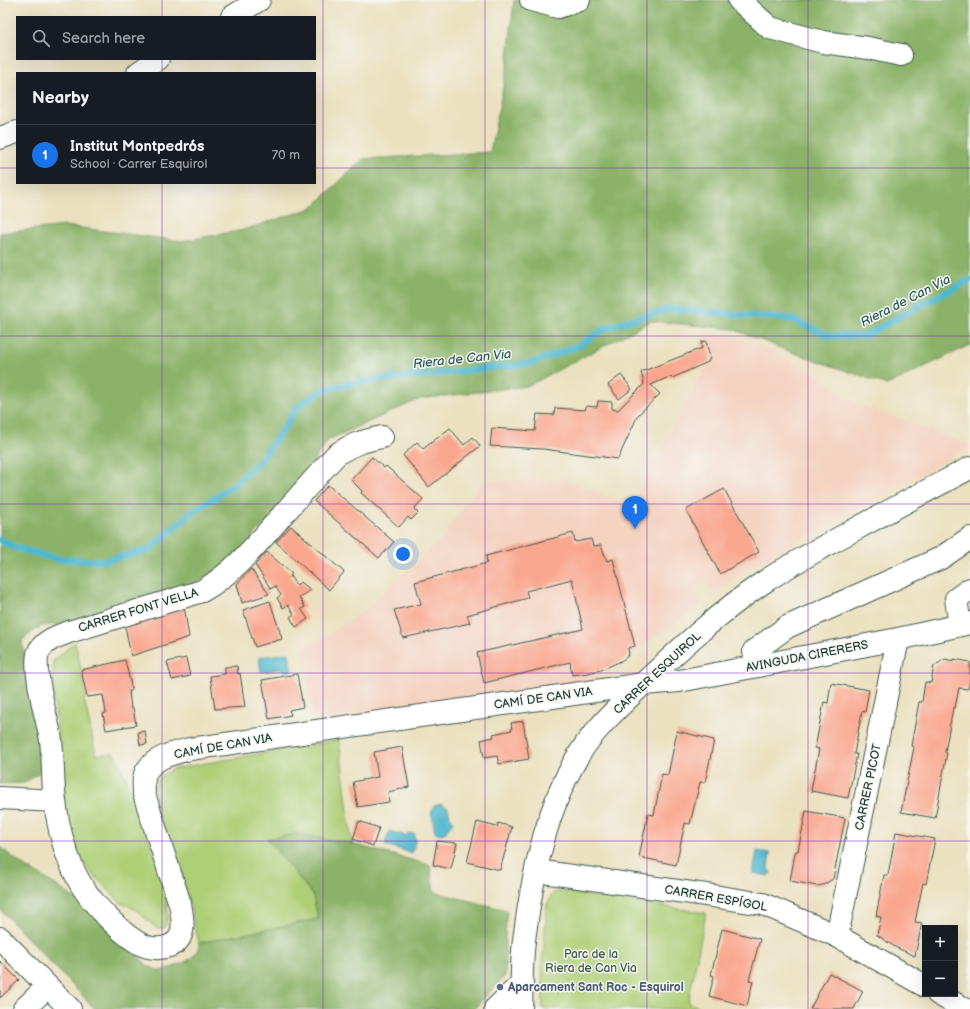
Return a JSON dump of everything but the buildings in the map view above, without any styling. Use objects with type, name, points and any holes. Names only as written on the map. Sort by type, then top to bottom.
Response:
[{"type":"street","points":[[234,16],[259,0]]},
{"type":"street","points":[[530,0],[558,7],[579,0]]},
{"type":"street","points":[[739,0],[770,28],[823,42],[868,48],[901,55]]},
{"type":"street","points":[[139,72],[157,60]]},
{"type":"street","points":[[0,138],[16,132]]},
{"type":"street","name":"CARRER FONT VELLA","points":[[55,801],[50,736],[42,702],[36,661],[38,652],[44,645],[53,638],[69,632],[202,591],[216,583],[229,573],[250,551],[336,456],[348,446],[362,441],[382,437]]},
{"type":"street","name":"CARRER ESQUIROL","points":[[521,1009],[524,935],[536,871],[551,817],[566,777],[574,762],[590,740],[613,713],[725,610],[761,584],[798,560],[970,468]]},
{"type":"street","points":[[757,666],[754,651],[787,627],[941,558],[970,538]]},
{"type":"street","points":[[965,624],[956,599],[970,589]]},
{"type":"street","name":"AVINGUDA CIRERERS","points":[[644,684],[679,681],[898,639],[965,624]]},
{"type":"street","name":"CARRER PICOT","points":[[837,936],[898,639]]},
{"type":"street","name":"CAMÍ DE CAN VIA","points":[[55,801],[64,843],[72,868],[78,881],[92,900],[130,937],[147,947],[157,949],[164,948],[179,940],[183,931],[183,919],[176,888],[144,794],[143,784],[144,776],[149,768],[164,756],[190,749],[644,684]]},
{"type":"street","points":[[0,798],[55,801]]},
{"type":"street","name":"CARRER ESPÍGOL","points":[[536,871],[763,904],[837,936],[922,984]]},
{"type":"street","points":[[0,938],[70,1009]]},
{"type":"street","points":[[495,1009],[522,983]]},
{"type":"street","points":[[24,1009],[47,987]]},
{"type":"street","points":[[943,997],[965,1009]]},
{"type":"shaded area","points":[[704,333],[732,336],[773,351],[813,372],[853,402],[970,445],[970,448],[748,569],[714,594],[704,581],[693,590],[702,604],[621,661],[601,670],[598,679],[315,720],[302,650],[360,614],[421,558],[441,539],[482,482],[563,479],[631,506],[710,358]]},
{"type":"green space","points":[[514,0],[970,0],[970,345],[887,385],[786,350],[733,329],[651,321],[528,386],[420,399],[328,440],[289,497],[223,569],[186,588],[76,624],[41,626],[22,640],[30,696],[42,753],[39,773],[24,783],[0,784],[0,233],[65,226],[182,241],[243,230],[312,208],[363,159],[490,152],[507,67]]},
{"type":"green space","points":[[75,642],[87,697],[84,699],[96,755],[113,753],[120,764],[134,798],[161,874],[168,916],[164,928],[157,929],[135,909],[121,903],[90,871],[73,851],[64,837],[59,748],[53,693],[53,661]]},
{"type":"green space","points":[[339,740],[352,844],[296,834],[268,839],[313,895],[318,919],[199,943],[182,872],[156,810],[155,786],[159,778],[173,769]]},
{"type":"green space","points":[[296,834],[352,844],[430,865],[434,892],[507,910],[505,976],[474,1009],[95,1009],[0,909],[0,846],[14,858],[60,888],[83,906],[147,965],[159,971],[164,970],[177,966],[190,959],[195,955],[199,943],[318,919],[313,895],[267,839]]},
{"type":"green space","name":"Parc de la Riera de Can Via","points":[[559,891],[706,913],[688,1003],[704,1009],[543,1009],[542,967],[547,905],[552,894]]},
{"type":"water","points":[[289,653],[292,671],[284,672],[283,669],[261,672],[259,657]]},
{"type":"water","points":[[441,804],[448,808],[450,817],[454,821],[446,832],[441,834],[435,832],[431,814],[434,806]]},
{"type":"water","points":[[389,831],[407,836],[408,833],[415,834],[414,838],[416,839],[412,853],[385,845]]},
{"type":"water","points":[[757,851],[770,853],[768,869],[771,872],[769,876],[753,873]]},
{"type":"waterway","name":"Riera de Can Via","points":[[0,540],[16,548],[58,559],[103,561],[149,550],[191,513],[234,485],[261,460],[297,407],[323,390],[357,382],[532,363],[578,346],[604,329],[670,309],[791,319],[829,336],[865,336],[913,309],[970,280]]},
{"type":"place","name":"Institut Montpedrós","points":[[635,529]]},
{"type":"place","name":"Aparcament Sant Roc - Esquirol","points":[[500,987]]}]
